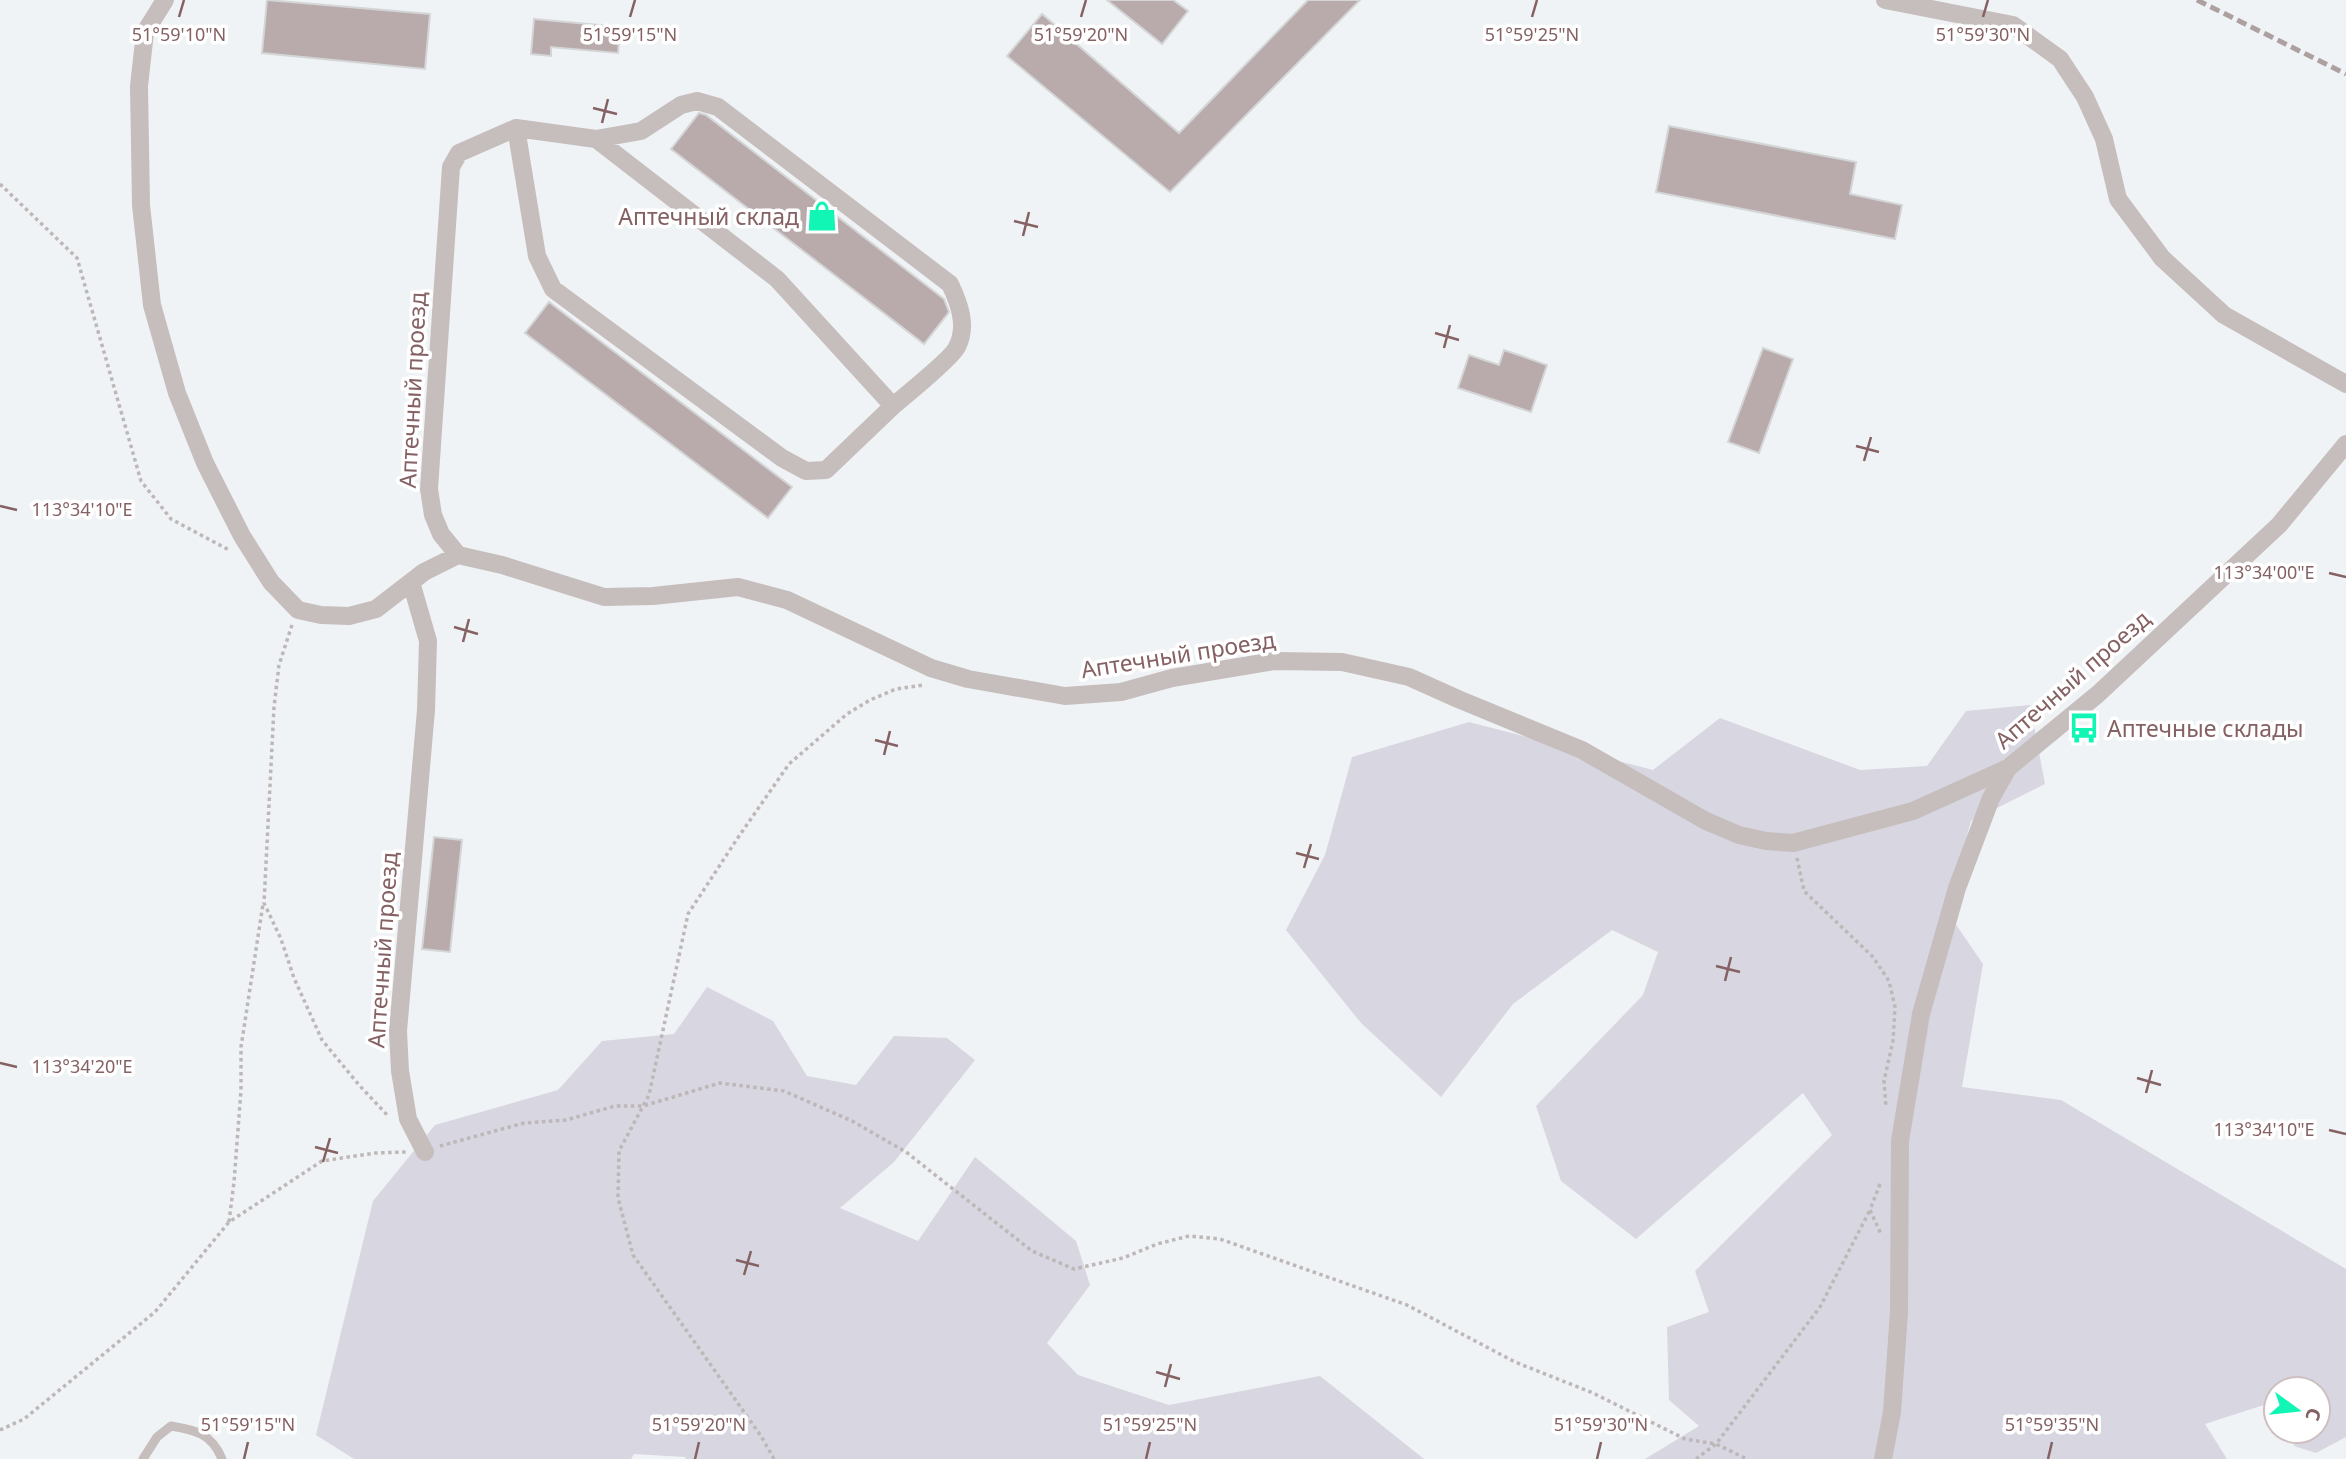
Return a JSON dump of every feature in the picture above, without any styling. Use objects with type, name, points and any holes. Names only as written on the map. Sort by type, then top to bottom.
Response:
[{"type":"street","points":[[166,0],[145,32],[139,86],[141,205],[152,305],[177,393],[205,463],[258,565],[298,610],[321,615],[349,616],[376,609],[424,572],[458,555]]},
{"type":"street","points":[[1885,0],[2013,25],[2060,60],[2085,97],[2099,129],[2118,200],[2162,258],[2224,315],[2346,384]]},
{"type":"street","points":[[697,101],[718,107],[950,284],[960,304],[962,326],[957,348],[826,470],[806,471],[782,458],[552,289],[537,256],[516,128],[596,139],[641,131],[681,105],[697,101]]},
{"type":"street","name":"Аптечный проезд","points":[[516,128],[459,153],[451,167],[429,489],[437,525],[458,555],[502,565],[604,597],[653,596],[738,587],[766,593],[787,600],[931,668],[968,679],[1065,696],[1121,692],[1172,678],[1274,661],[1342,662],[1356,665],[1409,677],[1582,750],[1706,821],[1739,835],[1766,841],[1793,842],[1913,810],[2008,768],[2098,694],[2279,524],[2346,444]]},
{"type":"street","points":[[596,139],[777,279],[893,406]]},
{"type":"street","name":"Аптечный проезд","points":[[411,582],[428,641],[426,710],[398,1031],[400,1071],[408,1119],[425,1152]]},
{"type":"street","points":[[1883,1459],[1892,1412],[1898,1338],[1900,1141],[1922,1014],[1957,888],[1991,798],[2008,768]]},
{"type":"lane","points":[[143,1459],[157,1437],[171,1426],[193,1430],[216,1444],[222,1459]]},
{"type":"path","points":[[0,184],[76,258],[141,481],[171,519],[258,565]]},
{"type":"path","points":[[229,1222],[238,1130],[241,1047],[264,903],[276,686],[279,665],[298,610]]},
{"type":"path","points":[[774,1459],[761,1436],[633,1255],[618,1198],[619,1151],[649,1095],[688,915],[737,839],[789,764],[847,714],[870,700],[896,690],[932,684]]},
{"type":"path","points":[[1793,842],[1804,891],[1873,957],[1889,981],[1895,1007],[1893,1041],[1884,1081],[1887,1117]]},
{"type":"path","points":[[264,903],[322,1040],[398,1126]]},
{"type":"path","points":[[0,1430],[24,1419],[155,1312],[229,1222],[323,1161],[375,1153],[425,1152],[446,1143],[524,1123],[566,1120],[615,1106],[643,1106],[720,1083],[784,1091],[852,1121],[906,1152],[1032,1251],[1074,1269],[1123,1258],[1157,1244],[1189,1237],[1220,1239],[1407,1305],[1515,1362],[1593,1393],[1685,1439],[1716,1444],[1747,1459]]},
{"type":"path","points":[[1696,1459],[1716,1444],[1820,1307],[1870,1210],[1884,1173]]},
{"type":"path","points":[[1870,1210],[1883,1237]]},
{"type":"shaded area","points":[[2030,705],[2045,784],[1971,821],[1946,910],[1983,964],[1962,1087],[2061,1100],[2346,1269],[2346,1437],[2332,1444],[2332,1375],[2262,1375],[2262,1406],[2205,1424],[2227,1459],[1645,1459],[1699,1426],[1669,1400],[1667,1327],[1709,1312],[1695,1271],[1832,1135],[1803,1093],[1636,1239],[1561,1181],[1536,1106],[1643,995],[1658,952],[1612,930],[1513,1004],[1441,1097],[1361,1023],[1286,930],[1325,855],[1352,757],[1469,722],[1653,770],[1720,718],[1860,770],[1927,766],[1966,711]]},
{"type":"shaded area","points":[[707,987],[773,1021],[807,1076],[856,1085],[894,1036],[947,1038],[975,1060],[894,1162],[840,1208],[918,1241],[975,1157],[1076,1241],[1090,1285],[1047,1343],[1078,1375],[1169,1405],[1320,1376],[1424,1459],[686,1459],[634,1454],[631,1459],[354,1459],[316,1435],[373,1201],[435,1125],[558,1090],[602,1041],[674,1034]]},
{"type":"shaded area","points":[[2294,1445],[2331,1445],[2316,1453]]},
{"type":"building","points":[[267,0],[430,14],[425,69],[262,53]]},
{"type":"building","points":[[1107,0],[1173,0],[1188,11],[1162,44]]},
{"type":"building","points":[[1308,0],[1360,0],[1170,192],[1007,56],[1042,14],[1179,133]]},
{"type":"building","points":[[534,19],[620,27],[618,53],[551,47],[551,56],[531,54]]},
{"type":"building","points":[[699,113],[706,115],[944,299],[949,312],[924,344],[671,149]]},
{"type":"building","points":[[1669,126],[1856,162],[1850,194],[1902,205],[1895,239],[1656,192]]},
{"type":"building","points":[[549,302],[792,487],[768,518],[525,333]]},
{"type":"building","points":[[1763,348],[1793,359],[1759,453],[1728,442]]},
{"type":"building","points":[[1504,350],[1547,365],[1531,412],[1458,388],[1469,355],[1499,365]]},
{"type":"building","points":[[434,837],[462,840],[450,952],[422,949]]},
{"type":"railway","points":[[2197,0],[2346,74]]},
{"type":"place","name":"Аптечный склад","points":[[822,216]]},
{"type":"place","name":"Аптечные склады","points":[[2084,728]]}]
